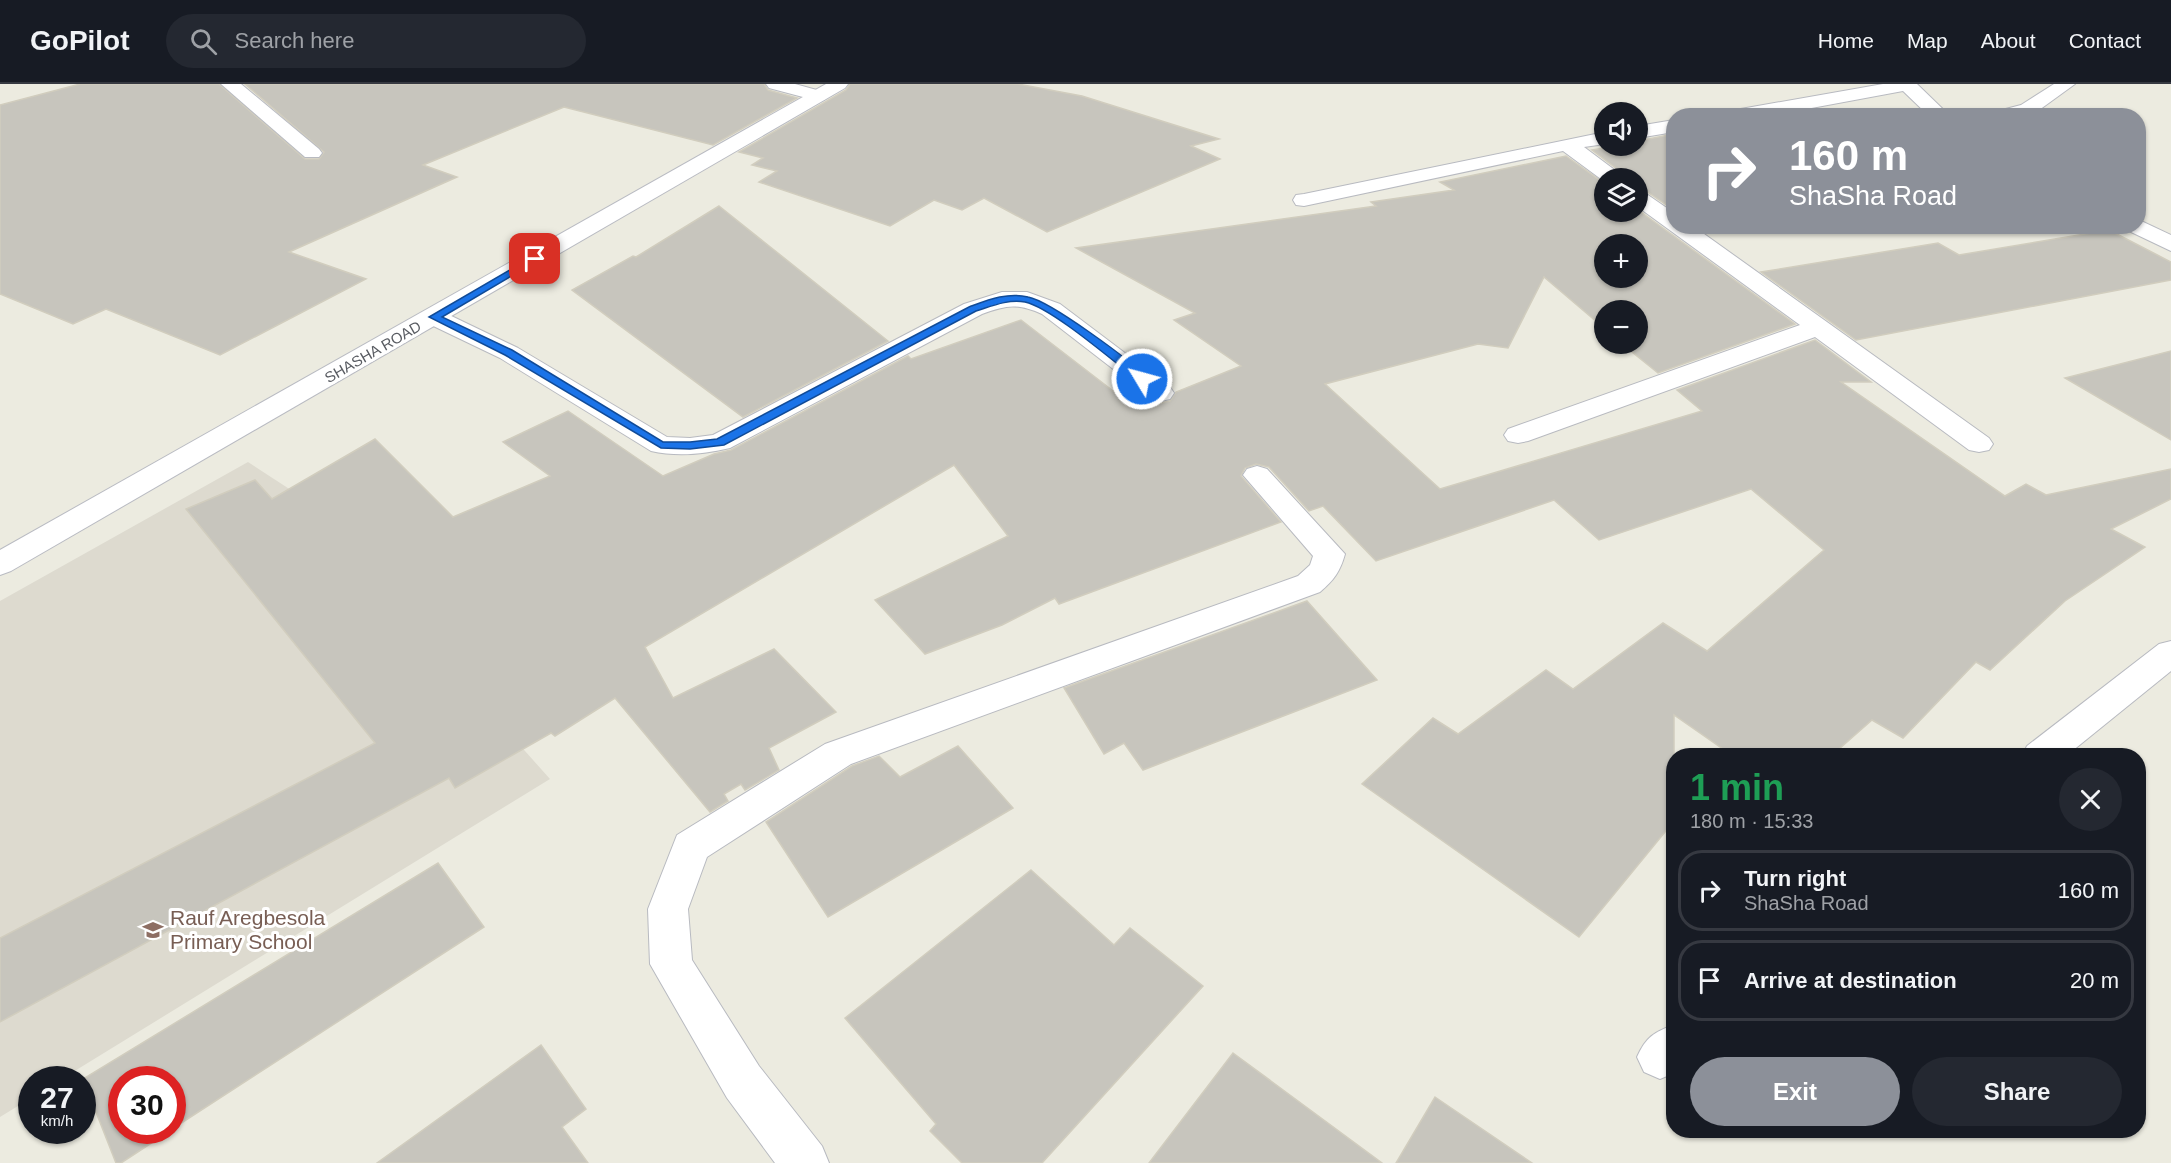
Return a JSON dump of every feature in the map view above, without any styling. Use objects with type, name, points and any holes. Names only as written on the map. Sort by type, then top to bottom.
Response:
[{"type":"street","points":[[230,84],[312,153]]},
{"type":"street","points":[[775,84],[829,90]]},
{"type":"street","points":[[2030,108],[2066,84]]},
{"type":"street","points":[[1779,108],[1907,85],[1932,108]]},
{"type":"street","name":"SHASHA ROAD","points":[[0,564],[829,90]]},
{"type":"street","points":[[1648,130],[1666,127]]},
{"type":"street","points":[[1304,200],[1594,140]]},
{"type":"street","points":[[1567,144],[1599,168]]},
{"type":"street","points":[[1648,204],[1666,217]]},
{"type":"street","points":[[2146,231],[2171,244]]},
{"type":"street","points":[[1689,234],[1979,444]]},
{"type":"street","points":[[434,317],[509,353],[661,445],[690,446],[720,442],[973,309],[1002,299],[1027,299],[1051,309],[1161,393]]},
{"type":"street","points":[[1518,435],[1816,328]]},
{"type":"street","points":[[805,1163],[743,1082],[671,964],[668,909],[691,847],[838,754],[1309,584],[1325,570],[1329,554],[1257,475]]},
{"type":"street","points":[[2050,748],[2171,653]]},
{"type":"shaded area","name":"Rauf Aregbesola Primary School","points":[[248,462],[294,492],[550,779],[83,1066],[18,1066],[18,1106],[0,1117],[0,601]]},
{"type":"building","points":[[80,84],[219,84],[305,159],[319,159],[324,152],[245,84],[764,84],[768,90],[797,98],[713,145],[564,107],[423,165],[457,177],[289,252],[366,279],[220,355],[106,309],[73,324],[0,294],[0,105]]},
{"type":"building","points":[[850,84],[1018,84],[1082,96],[1219,139],[1191,146],[1220,159],[1047,232],[984,198],[962,210],[934,200],[890,226],[759,182],[777,171],[752,165],[763,158],[739,152],[846,90]]},
{"type":"building","points":[[1666,136],[1666,205],[1648,192],[1648,168],[1616,168],[1600,156],[1648,156],[1648,139]]},
{"type":"building","points":[[1566,156],[1594,176],[1594,222],[1648,222],[1648,217],[1666,230],[1666,234],[1671,234],[1795,324],[1658,373],[1634,354],[1648,354],[1648,300],[1594,300],[1594,320],[1544,277],[1508,348],[1478,344],[1325,384],[1440,489],[1702,411],[1677,390],[1815,340],[1871,382],[1841,382],[2005,496],[2026,484],[2046,495],[2171,469],[2171,499],[2111,529],[2145,547],[2065,601],[1990,670],[1976,662],[1903,738],[1872,720],[1840,748],[1721,748],[1674,715],[1674,748],[1666,748],[1666,831],[1579,937],[1362,784],[1433,718],[1458,734],[1546,670],[1573,689],[1663,623],[1707,651],[1824,550],[1751,489],[1599,540],[1554,500],[1376,561],[1323,506],[1309,511],[1269,467],[1256,464],[1245,468],[1241,476],[1281,522],[1059,604],[1055,598],[1002,625],[925,654],[875,600],[1008,536],[954,465],[645,647],[673,698],[774,649],[836,712],[769,748],[779,770],[745,790],[741,784],[724,794],[728,801],[710,812],[615,698],[555,736],[551,733],[455,788],[449,778],[0,1022],[0,938],[375,743],[186,509],[255,480],[272,499],[375,439],[453,517],[550,476],[503,442],[568,411],[663,476],[714,454],[731,450],[908,356],[911,359],[1021,320],[1138,408],[1153,402],[1170,401],[1176,392],[1241,366],[1174,320],[1195,313],[1076,248],[1376,206],[1371,202],[1454,190],[1440,182]]},
{"type":"building","points":[[719,206],[888,341],[743,417],[572,290],[633,256],[636,257]]},
{"type":"building","points":[[2085,234],[2117,234],[2171,262],[2171,280],[1856,340],[1761,272],[1938,243],[1959,255]]},
{"type":"building","points":[[2171,351],[2171,440],[2065,378]]},
{"type":"building","points":[[1307,601],[1377,680],[1143,770],[1124,743],[1104,754],[1064,688]]},
{"type":"building","points":[[958,746],[1013,808],[828,917],[766,822],[852,766],[879,756],[900,777]]},
{"type":"building","points":[[438,863],[484,927],[186,1120],[186,1066],[108,1066],[108,1143],[96,1112],[96,1071]]},
{"type":"building","points":[[1031,870],[1114,945],[1130,928],[1203,986],[1042,1163],[962,1163],[930,1131],[936,1124],[845,1018]]},
{"type":"building","points":[[541,1045],[586,1109],[562,1127],[588,1163],[377,1163]]},
{"type":"building","points":[[1233,1053],[1382,1163],[1149,1163]]},
{"type":"building","points":[[1435,1097],[1532,1163],[1396,1163]]},
{"type":"building","points":[[109,1144],[150,1144],[121,1163],[116,1163]]},
{"type":"place","name":"Rauf Aregbesola Primary School","points":[[153,930]]},
{"type":"route","points":[[535,259],[434,317],[509,353],[661,445],[690,446],[720,442],[973,309],[1002,299],[1027,299],[1051,309],[1142,379]]}]
